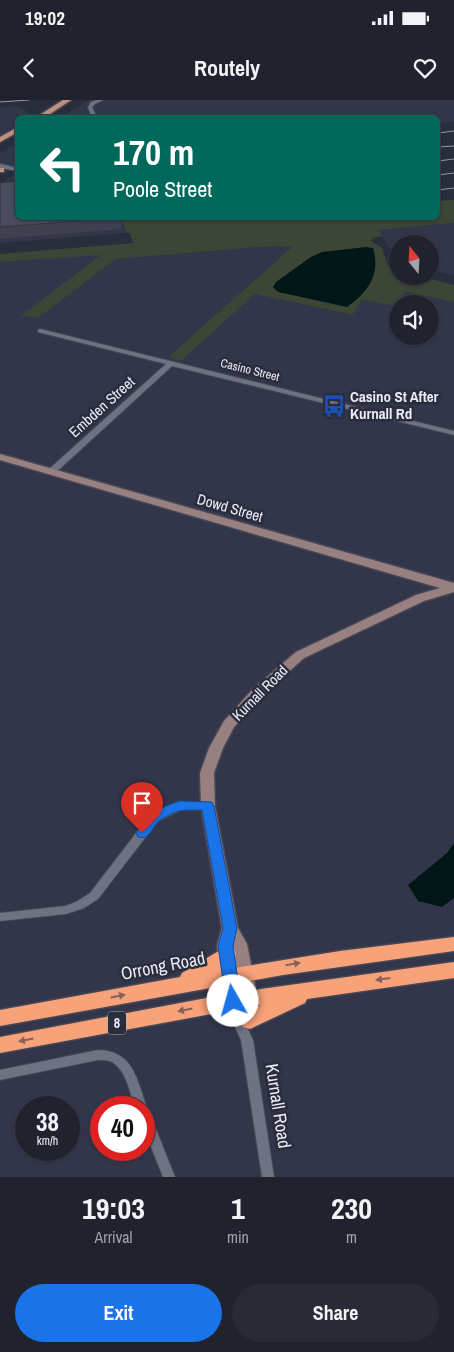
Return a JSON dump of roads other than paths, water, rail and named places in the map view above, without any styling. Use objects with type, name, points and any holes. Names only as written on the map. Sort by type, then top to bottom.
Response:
[{"type":"highway","name":"Orrong Road","points":[[0,1018],[237,973],[328,959],[454,944]]},
{"type":"highway","points":[[177,985],[214,965],[227,954]]},
{"type":"highway","name":"8","points":[[0,1045],[242,1000],[454,970]]},
{"type":"highway","points":[[248,1031],[272,1008],[318,988]]},
{"type":"main road","points":[[43,115],[68,100]]},
{"type":"main road","points":[[53,115],[77,101]]},
{"type":"main road","points":[[1,144],[15,132]]},
{"type":"main road","points":[[1,144],[15,137]]},
{"type":"street","points":[[90,115],[86,107],[95,100]]},
{"type":"street","points":[[93,115],[90,107],[93,103],[101,100]]},
{"type":"street","points":[[0,169],[15,171]]},
{"type":"street","name":"Casino Street","points":[[40,331],[454,433]]},
{"type":"street","name":"Embden Street","points":[[51,472],[171,363]]},
{"type":"street","name":"Dowd Street","points":[[0,457],[454,587]]},
{"type":"street","name":"Kurnall Road","points":[[268,1177],[248,1031],[237,973],[239,944],[230,928],[208,806],[207,773],[216,748],[229,724],[258,692],[300,654],[420,598],[454,587]]},
{"type":"street","points":[[0,917],[66,910],[80,905],[94,896],[154,818],[180,806],[208,806]]},
{"type":"street","name":"Kurnall Road","points":[[230,928],[226,946],[227,954],[237,973]]},
{"type":"street","name":"Kurnall Road","points":[[242,1000],[234,1012],[248,1031]]},
{"type":"street","points":[[0,1074],[98,1055],[113,1055],[124,1064],[136,1096]]},
{"type":"street","points":[[155,1142],[169,1177]]},
{"type":"railway","points":[[0,102],[29,100]]},
{"type":"railway","points":[[440,133],[454,131]]},
{"type":"railway","points":[[440,147],[454,146]]},
{"type":"railway","points":[[440,161],[454,159]]},
{"type":"railway","points":[[440,175],[454,173]]},
{"type":"railway","points":[[440,190],[454,188]]},
{"type":"place","name":"Casino St After Kurnall Rd","points":[[334,406]]}]
